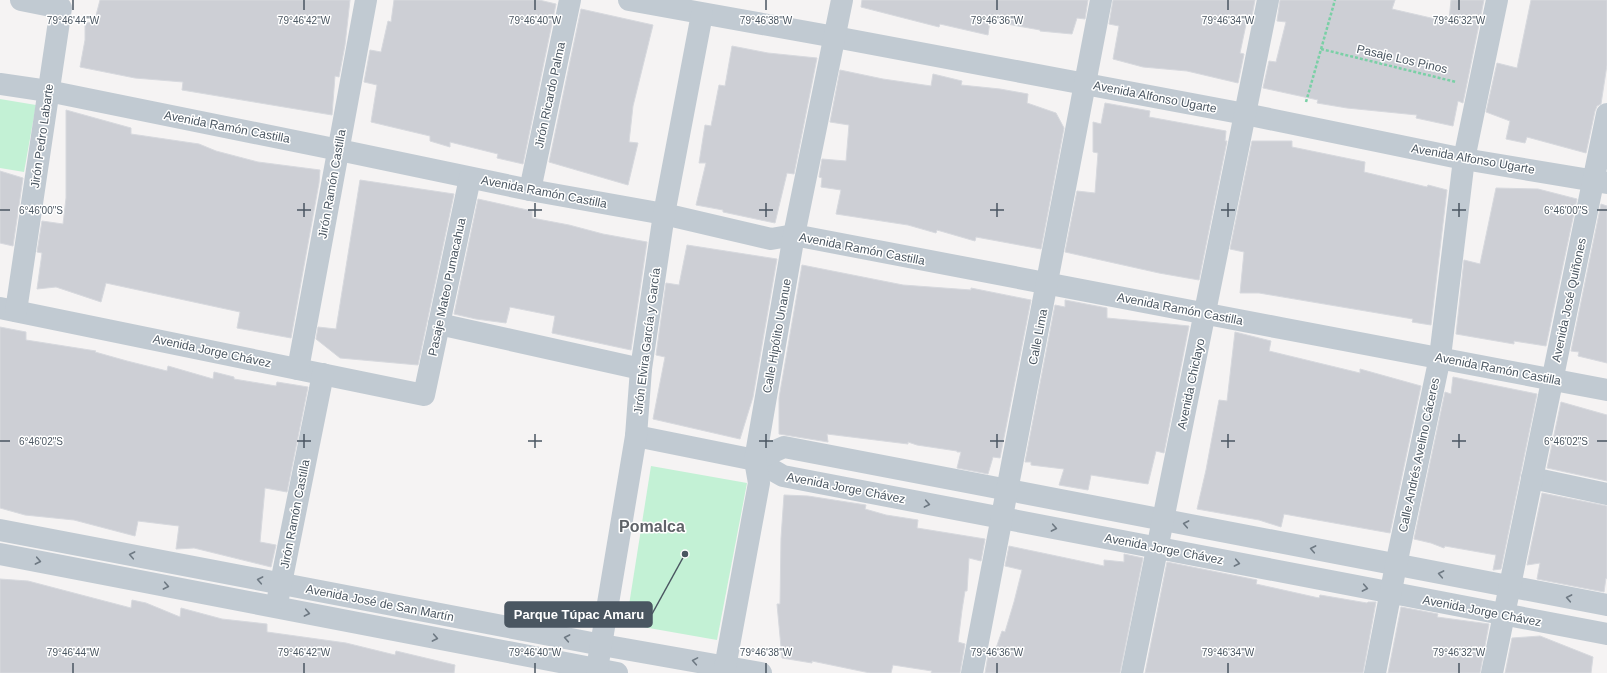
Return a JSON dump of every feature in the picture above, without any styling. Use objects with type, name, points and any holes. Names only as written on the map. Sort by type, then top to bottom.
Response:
[{"type":"street","name":"Jirón Pedro Labarte","points":[[8,309],[48,91],[61,8],[21,0]]},
{"type":"street","name":"Jirón Ramón Castilla","points":[[298,369],[366,0]]},
{"type":"street","name":"Jirón Ricardo Palma","points":[[530,190],[570,0]]},
{"type":"street","name":"Avenida Alfonso Ugarte","points":[[629,0],[1244,114],[1464,159],[1600,182]]},
{"type":"street","name":"Avenida Alfonso Ugarte","points":[[668,0],[702,14]]},
{"type":"street","name":"Calle Hipólito Unanue","points":[[724,670],[760,483],[754,460],[794,235],[842,0]]},
{"type":"street","name":"Calle Lima","points":[[972,673],[1048,284],[1084,84],[1101,0]]},
{"type":"street","name":"Avenida Chiclayo","points":[[1132,673],[1268,0]]},
{"type":"street","name":"Calle Andrés Avelino Cáceres","points":[[1375,673],[1390,593],[1440,357],[1464,159],[1497,0]]},
{"type":"street","name":"Jirón Elvira García y García","points":[[607,671],[602,645],[636,436],[641,369],[664,214],[702,14]]},
{"type":"street","name":"Avenida Ramón Castilla","points":[[0,84],[48,91],[530,190],[664,214],[771,239],[794,235],[1607,390]]},
{"type":"street","name":"Avenida José Quiñones","points":[[1492,673],[1553,380],[1600,182],[1607,114]]},
{"type":"street","name":"Pasaje Mateo Pumacahua","points":[[424,395],[470,178]]},
{"type":"street","name":"Avenida Jorge Chávez","points":[[8,309],[424,395]]},
{"type":"street","points":[[439,324],[641,369]]},
{"type":"street","name":"Jirón Ramón Castilla","points":[[276,607],[323,374]]},
{"type":"street","name":"Avenida Jorge Chávez","points":[[636,436],[754,460],[783,476],[1607,634]]},
{"type":"street","points":[[754,460],[784,447],[1607,605]]},
{"type":"street","points":[[1532,478],[1607,494]]},
{"type":"street","name":"Avenida José de San Martín","points":[[0,530],[602,645],[724,670],[760,673]]},
{"type":"street","name":"Avenida José de San Martín","points":[[0,554],[607,671]]},
{"type":"path","points":[[1300,126],[1335,0]]},
{"type":"path","name":"Pasaje Los Pinos","points":[[1321,49],[1480,87]]},
{"type":"green space","points":[[0,99],[36,105],[24,172],[0,168]]},
{"type":"green space","points":[[651,466],[747,483],[717,640],[626,624]]},
{"type":"building","points":[[100,0],[350,0],[345,45],[339,77],[335,76],[332,115],[182,90],[183,82],[135,78],[80,67],[85,40],[85,22],[94,23]]},
{"type":"building","points":[[394,0],[539,0],[556,4],[523,164],[497,158],[498,154],[450,142],[450,147],[430,141],[430,136],[371,122],[377,85],[364,82],[370,50],[381,52],[388,21],[391,22]]},
{"type":"building","points":[[862,0],[1088,0],[1085,19],[1077,18],[1072,34],[1040,31],[990,21],[988,35],[940,24],[939,27],[861,7]]},
{"type":"building","points":[[1113,0],[1255,0],[1252,16],[1248,15],[1240,53],[1244,54],[1238,83],[1187,71],[1143,67],[1113,59],[1119,26],[1109,24]]},
{"type":"building","points":[[1280,0],[1395,0],[1392,9],[1444,21],[1444,19],[1449,20],[1451,0],[1484,0],[1463,103],[1458,101],[1453,126],[1416,118],[1417,115],[1347,108],[1317,103],[1318,100],[1263,88],[1269,61],[1276,62],[1286,22],[1277,21]]},
{"type":"building","points":[[1531,0],[1607,0],[1607,65],[1601,104],[1597,106],[1595,111],[1586,153],[1527,137],[1525,143],[1506,139],[1510,121],[1486,112],[1497,63],[1517,68]]},
{"type":"building","points":[[581,9],[653,25],[633,106],[629,142],[638,143],[628,185],[549,162]]},
{"type":"building","points":[[732,46],[768,53],[817,58],[794,174],[787,173],[775,223],[696,205],[706,163],[699,163],[705,125],[711,126],[719,85],[725,86]]},
{"type":"building","points":[[840,70],[883,79],[931,86],[933,74],[962,81],[961,85],[1000,89],[1028,94],[1027,103],[1056,113],[1064,128],[1041,249],[976,237],[975,241],[937,230],[936,233],[908,225],[836,214],[841,190],[821,187],[822,178],[819,177],[822,159],[846,161],[849,125],[830,122]]},
{"type":"building","points":[[1105,103],[1150,111],[1149,117],[1226,131],[1225,141],[1227,141],[1199,280],[1159,273],[1065,252],[1077,191],[1095,193],[1098,153],[1093,152],[1093,122],[1101,124]]},
{"type":"building","points":[[66,110],[131,128],[131,134],[199,144],[216,151],[258,162],[320,170],[319,183],[291,338],[237,328],[240,312],[106,283],[101,302],[56,287],[37,289],[42,253],[37,252],[42,221],[63,224],[66,198]]},
{"type":"building","points":[[1252,141],[1292,141],[1292,147],[1365,162],[1364,172],[1427,187],[1428,185],[1447,190],[1431,325],[1412,322],[1413,319],[1259,293],[1240,293],[1244,252],[1230,249]]},
{"type":"building","points":[[0,171],[23,178],[13,246],[0,243]]},
{"type":"building","points":[[360,180],[454,194],[418,365],[340,358],[316,339],[318,327],[336,329]]},
{"type":"building","points":[[1496,188],[1538,189],[1577,199],[1546,346],[1514,341],[1514,344],[1456,334],[1464,260],[1480,264]]},
{"type":"building","points":[[478,199],[532,211],[532,218],[647,242],[631,350],[552,333],[555,316],[510,307],[506,323],[454,314]]},
{"type":"building","points":[[1601,204],[1607,206],[1607,363],[1578,356],[1579,352],[1571,351]]},
{"type":"building","points":[[687,245],[777,259],[753,397],[740,439],[653,419],[665,357],[656,355],[666,283],[679,285]]},
{"type":"building","points":[[802,265],[903,285],[971,290],[971,288],[1031,300],[1000,458],[993,457],[988,474],[957,468],[961,452],[957,451],[917,445],[908,442],[908,444],[827,434],[828,442],[779,434],[779,398]]},
{"type":"building","points":[[1065,300],[1107,308],[1107,318],[1189,326],[1164,453],[1156,451],[1148,484],[1091,475],[1088,490],[1059,485],[1064,469],[1031,465],[1031,462],[1025,462],[1055,305],[1065,307]]},
{"type":"building","points":[[0,327],[26,332],[26,340],[96,351],[95,352],[167,371],[168,366],[213,379],[214,372],[234,377],[234,379],[276,386],[277,382],[308,387],[287,492],[265,488],[260,542],[276,545],[271,567],[194,548],[176,549],[179,526],[138,521],[135,536],[74,520],[25,515],[0,508]]},
{"type":"building","points":[[1235,332],[1271,341],[1269,351],[1360,373],[1360,369],[1421,386],[1390,533],[1284,514],[1281,527],[1259,520],[1197,509],[1219,400],[1227,401]]},
{"type":"building","points":[[1453,377],[1537,394],[1501,569],[1493,570],[1496,555],[1445,546],[1444,548],[1414,539],[1445,392],[1451,394]]},
{"type":"building","points":[[1561,402],[1607,415],[1607,481],[1547,468]]},
{"type":"building","points":[[1542,493],[1607,506],[1607,579],[1606,578],[1604,592],[1537,579],[1540,563],[1527,565]]},
{"type":"building","points":[[784,495],[808,496],[866,505],[865,509],[886,515],[918,520],[917,528],[985,539],[981,561],[969,558],[967,591],[965,591],[958,642],[965,644],[960,673],[931,673],[932,671],[893,665],[891,673],[870,673],[812,661],[812,663],[782,658],[777,604],[780,604],[781,538]]},
{"type":"building","points":[[1009,546],[1104,566],[1104,560],[1124,562],[1124,554],[1143,558],[1120,673],[985,673],[989,649],[995,651],[1002,631],[1005,632],[1022,570],[1005,566]]},
{"type":"building","points":[[1167,562],[1257,580],[1256,584],[1319,598],[1320,595],[1367,603],[1376,602],[1363,673],[1145,673]]},
{"type":"building","points":[[0,579],[28,581],[131,608],[132,600],[146,603],[180,617],[181,608],[222,619],[267,624],[267,632],[346,643],[395,655],[396,651],[455,665],[454,673],[0,673]]},
{"type":"building","points":[[1401,607],[1438,614],[1437,617],[1489,624],[1480,673],[1388,673]]},
{"type":"building","points":[[1540,636],[1593,657],[1591,673],[1505,673],[1512,638]]},
{"type":"place","name":"Parque Túpac Amaru","points":[[685,554]]},
{"type":"district","name":"Pomalca","points":[[652,526]]}]
